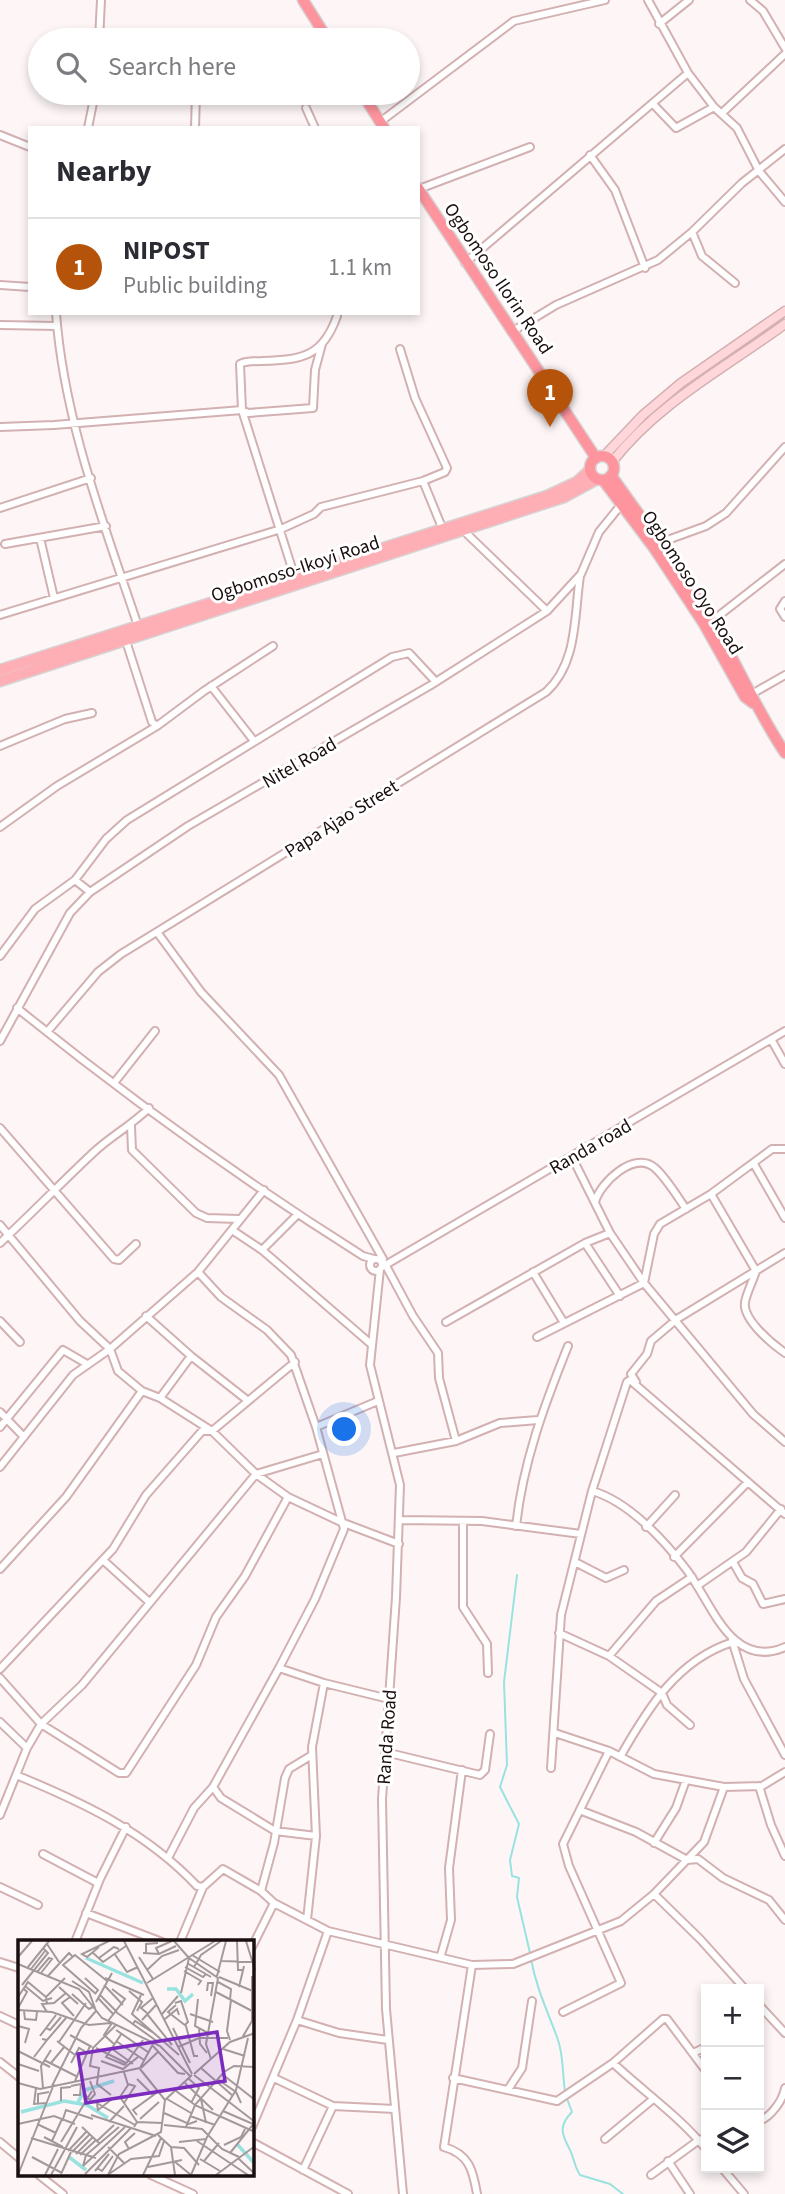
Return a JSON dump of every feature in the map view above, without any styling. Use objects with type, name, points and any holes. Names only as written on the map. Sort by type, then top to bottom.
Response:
[{"type":"highway","points":[[303,0],[321,28]]},
{"type":"highway","points":[[370,105],[382,125]]},
{"type":"highway","name":"Ogbomoso Ilorin Road","points":[[420,190],[465,263],[604,459]]},
{"type":"highway","points":[[604,459],[603,478],[590,470],[604,459]]},
{"type":"highway","name":"Ogbomoso Oyo Road","points":[[603,478],[662,542],[712,621],[750,698]]},
{"type":"highway","name":"Ogbomoso Oyo Road","points":[[603,478],[654,548],[785,753]]},
{"type":"main road","points":[[604,459],[643,415],[681,383],[785,311]]},
{"type":"main road","points":[[604,459],[692,386],[785,324]]},
{"type":"main road","name":"Ogbomoso-Ikoyi Road","points":[[0,681],[126,641],[295,578],[568,487],[590,470]]},
{"type":"main road","name":"Ogbomoso-Ikoyi Road","points":[[0,670],[138,626],[223,605],[464,531],[564,497],[603,478]]},
{"type":"street","points":[[100,28],[101,0]]},
{"type":"street","points":[[420,95],[508,24],[605,0]]},
{"type":"street","points":[[648,0],[688,73],[713,107],[737,128],[759,171],[785,202]]},
{"type":"street","points":[[659,24],[689,0]]},
{"type":"street","points":[[750,0],[763,11],[785,48]]},
{"type":"street","points":[[722,113],[785,54]]},
{"type":"street","points":[[465,263],[688,73]]},
{"type":"street","points":[[653,104],[676,128],[713,107]]},
{"type":"street","points":[[88,126],[93,105]]},
{"type":"street","points":[[195,126],[196,105]]},
{"type":"street","points":[[382,125],[408,105]]},
{"type":"street","points":[[306,108],[314,126]]},
{"type":"street","points":[[0,135],[28,146]]},
{"type":"street","points":[[420,188],[530,147]]},
{"type":"street","points":[[513,331],[556,305],[645,268],[692,232],[742,183],[785,149]]},
{"type":"street","points":[[590,155],[615,190],[645,268]]},
{"type":"street","points":[[692,232],[702,256],[735,282]]},
{"type":"street","points":[[0,285],[28,287]]},
{"type":"street","points":[[56,315],[58,357],[73,424],[138,626]]},
{"type":"street","points":[[295,578],[242,410],[242,361],[295,360],[322,344],[331,333],[337,316]]},
{"type":"street","points":[[0,325],[57,326]]},
{"type":"street","points":[[0,427],[73,424],[242,410],[248,413],[313,408],[315,370],[322,344]]},
{"type":"street","points":[[0,615],[281,529],[314,514],[321,507],[423,481],[445,472],[447,468],[415,398],[400,349]]},
{"type":"street","points":[[662,542],[706,526],[726,513],[785,447]]},
{"type":"street","points":[[0,508],[91,478]]},
{"type":"street","points":[[423,481],[443,530]]},
{"type":"street","name":"Nitel Road","points":[[0,1041],[70,914],[90,892],[188,826],[436,682],[548,611],[580,574],[599,532],[621,506]]},
{"type":"street","points":[[5,544],[106,526]]},
{"type":"street","points":[[464,531],[548,611]]},
{"type":"street","points":[[40,538],[54,598]]},
{"type":"street","points":[[712,621],[785,564]]},
{"type":"street","name":"Papa Ajao Street","points":[[47,1032],[98,972],[157,932],[547,692],[560,679],[566,663],[578,612],[580,574]]},
{"type":"street","points":[[785,601],[780,609],[785,617]]},
{"type":"street","points":[[126,641],[152,722],[157,726]]},
{"type":"street","points":[[0,827],[57,786],[157,726],[211,686],[273,646]]},
{"type":"street","points":[[0,956],[35,909],[75,880],[117,828],[254,741],[402,653],[415,657],[436,682]]},
{"type":"street","points":[[750,698],[785,674]]},
{"type":"street","points":[[211,686],[254,741]]},
{"type":"street","points":[[0,746],[65,719],[92,713]]},
{"type":"street","points":[[75,880],[90,892]]},
{"type":"street","points":[[157,932],[201,992],[279,1075],[378,1264],[438,1353],[439,1378],[456,1441]]},
{"type":"street","points":[[17,1008],[114,1083],[297,1215],[378,1264]]},
{"type":"street","points":[[114,1083],[155,1031]]},
{"type":"street","name":"Randa road","points":[[378,1264],[572,1157],[785,1031]]},
{"type":"street","points":[[771,1039],[785,1064]]},
{"type":"street","points":[[0,1243],[55,1193],[95,1150],[131,1126],[149,1108]]},
{"type":"street","points":[[131,1126],[132,1150],[196,1213],[207,1218],[239,1219]]},
{"type":"street","points":[[0,1128],[116,1261],[136,1244]]},
{"type":"street","points":[[537,1337],[644,1283],[656,1228],[711,1194],[772,1149],[785,1149]]},
{"type":"street","points":[[572,1157],[610,1233],[644,1283],[753,1414],[785,1442]]},
{"type":"street","points":[[754,1164],[785,1218]]},
{"type":"street","points":[[595,1202],[603,1184],[625,1167],[642,1165],[655,1168],[686,1209]]},
{"type":"street","points":[[0,1467],[73,1375],[110,1349],[198,1272],[264,1190]]},
{"type":"street","points":[[711,1194],[756,1270],[746,1301],[746,1311],[768,1342],[785,1353]]},
{"type":"street","points":[[262,1250],[297,1215]]},
{"type":"street","points":[[0,1225],[80,1321],[110,1349],[118,1371],[142,1391],[160,1398],[212,1431],[256,1474],[288,1497],[399,1545]]},
{"type":"street","points":[[232,1230],[262,1250],[371,1344]]},
{"type":"street","points":[[446,1322],[585,1243],[610,1233]]},
{"type":"street","points":[[585,1243],[620,1296]]},
{"type":"street","points":[[697,1586],[746,1552],[783,1511],[636,1382],[631,1374],[633,1368],[647,1354],[651,1341],[677,1320],[785,1253]]},
{"type":"street","name":"Randa Road","points":[[378,1264],[371,1374],[394,1453],[400,1485],[399,1545],[382,1800],[388,2040],[403,2194]]},
{"type":"street","points":[[169,1856],[194,1808],[213,1787],[279,1668],[315,1599],[344,1529],[295,1362],[276,1338],[228,1303],[198,1272]]},
{"type":"street","points":[[533,1272],[565,1323]]},
{"type":"street","points":[[146,1316],[247,1400]]},
{"type":"street","points":[[0,1321],[20,1342]]},
{"type":"street","points":[[516,1526],[521,1482],[538,1420],[568,1346]]},
{"type":"street","points":[[0,1427],[63,1350],[87,1364]]},
{"type":"street","points":[[160,1398],[191,1356]]},
{"type":"street","points":[[0,1669],[103,1560],[117,1543],[146,1495],[202,1431],[212,1431],[295,1362]]},
{"type":"street","points":[[551,1768],[559,1633],[592,1491],[627,1382],[636,1382]]},
{"type":"street","points":[[0,1569],[66,1497],[142,1391]]},
{"type":"street","points":[[316,1427],[378,1401]]},
{"type":"street","points":[[0,1412],[24,1437]]},
{"type":"street","points":[[394,1453],[456,1441],[500,1423],[538,1420]]},
{"type":"street","points":[[0,1815],[27,1748],[41,1724],[72,1695],[256,1474],[323,1454]]},
{"type":"street","points":[[674,1557],[748,1482]]},
{"type":"street","points":[[592,1491],[612,1498],[646,1527],[692,1577],[732,1640],[744,1679],[785,1755]]},
{"type":"street","points":[[646,1527],[675,1495]]},
{"type":"street","points":[[0,1678],[41,1724],[119,1773],[131,1769],[197,1665],[216,1617],[245,1576],[288,1497]]},
{"type":"street","points":[[400,1520],[516,1526],[582,1534]]},
{"type":"street","points":[[463,1522],[463,1607],[487,1644],[488,1673]]},
{"type":"street","points":[[103,1560],[148,1601]]},
{"type":"street","points":[[575,1562],[606,1578],[624,1570]]},
{"type":"street","points":[[733,1562],[742,1578],[753,1584],[763,1604],[785,1599]]},
{"type":"street","points":[[609,1656],[656,1601],[692,1577]]},
{"type":"street","points":[[559,1633],[609,1656],[662,1693],[667,1705],[690,1725]]},
{"type":"street","points":[[732,1640],[764,1652],[785,1647]]},
{"type":"street","points":[[620,1757],[662,1693],[698,1656],[732,1640]]},
{"type":"street","points":[[279,1668],[324,1684],[389,1699]]},
{"type":"street","points":[[307,1920],[316,1836],[312,1755],[324,1684]]},
{"type":"street","points":[[0,1722],[27,1748]]},
{"type":"street","points":[[555,1733],[609,1752],[654,1774],[724,1787],[759,1786],[784,1776]]},
{"type":"street","points":[[385,1752],[483,1774],[489,1734]]},
{"type":"street","points":[[563,2011],[621,1983],[569,1866],[563,1844],[566,1833],[582,1811],[609,1752]]},
{"type":"street","points":[[261,1891],[282,1788],[289,1769],[312,1755]]},
{"type":"street","points":[[441,1955],[450,1920],[449,1868],[462,1770]]},
{"type":"street","points":[[16,1775],[78,1801],[126,1827],[169,1856],[197,1886],[204,1887]]},
{"type":"street","points":[[654,1843],[676,1808],[686,1780]]},
{"type":"street","points":[[759,1786],[764,1807],[785,1856]]},
{"type":"street","points":[[213,1787],[221,1798],[275,1831],[316,1836]]},
{"type":"street","points":[[181,1940],[204,1887],[223,1869],[261,1891],[274,1902],[328,1931],[384,1941],[472,1965],[513,1964],[621,1921],[654,1894],[708,1836],[724,1787]]},
{"type":"street","points":[[582,1811],[636,1832],[687,1860],[698,1859],[723,1878],[769,1900],[785,1920]]},
{"type":"street","points":[[76,1940],[98,1883],[126,1827]]},
{"type":"street","points":[[43,1854],[98,1883]]},
{"type":"street","points":[[0,1887],[37,1905]]},
{"type":"street","points":[[654,1894],[700,1938],[741,1984]]},
{"type":"street","points":[[254,1944],[274,1902]]},
{"type":"street","points":[[86,1913],[157,1940]]},
{"type":"street","points":[[254,2123],[297,2020],[328,1931]]},
{"type":"street","points":[[0,1962],[18,1968]]},
{"type":"street","points":[[472,1965],[444,2147],[464,2156],[473,2168],[477,2194]]},
{"type":"street","points":[[509,2088],[522,2068],[532,2001]]},
{"type":"street","points":[[764,2011],[785,2034]]},
{"type":"street","points":[[0,2016],[18,2025]]},
{"type":"street","points":[[453,2078],[509,2088],[526,2096],[557,2101],[612,2063],[663,2019],[667,2019],[701,2064]]},
{"type":"street","points":[[297,2020],[340,2033],[388,2040]]},
{"type":"street","points":[[693,2053],[701,2049]]},
{"type":"street","points":[[0,2062],[18,2076]]},
{"type":"street","points":[[612,2063],[652,2100],[701,2138]]},
{"type":"street","points":[[274,2078],[333,2106],[395,2109]]},
{"type":"street","points":[[764,2119],[782,2102],[785,2088]]},
{"type":"street","points":[[605,2139],[652,2100]]},
{"type":"street","points":[[303,2170],[333,2106]]},
{"type":"street","points":[[651,2175],[701,2140]]},
{"type":"street","points":[[0,2143],[18,2157]]},
{"type":"street","points":[[254,2143],[348,2194]]},
{"type":"street","points":[[668,2161],[690,2194]]},
{"type":"street","points":[[726,2173],[744,2194]]},
{"type":"street","points":[[40,2176],[63,2194]]},
{"type":"street","points":[[155,2176],[192,2194]]},
{"type":"waterway","points":[[517,1575],[504,1682],[507,1765],[500,1787],[519,1824],[510,1860],[512,1876],[519,1878],[517,1897],[530,1953]]},
{"type":"waterway","points":[[531,1959],[559,2044],[565,2091]]},
{"type":"waterway","points":[[566,2096],[572,2112],[563,2125],[563,2133],[578,2172],[580,2175],[610,2184],[623,2194]]},
{"type":"place","name":"NIPOST","points":[[550,427]]}]
